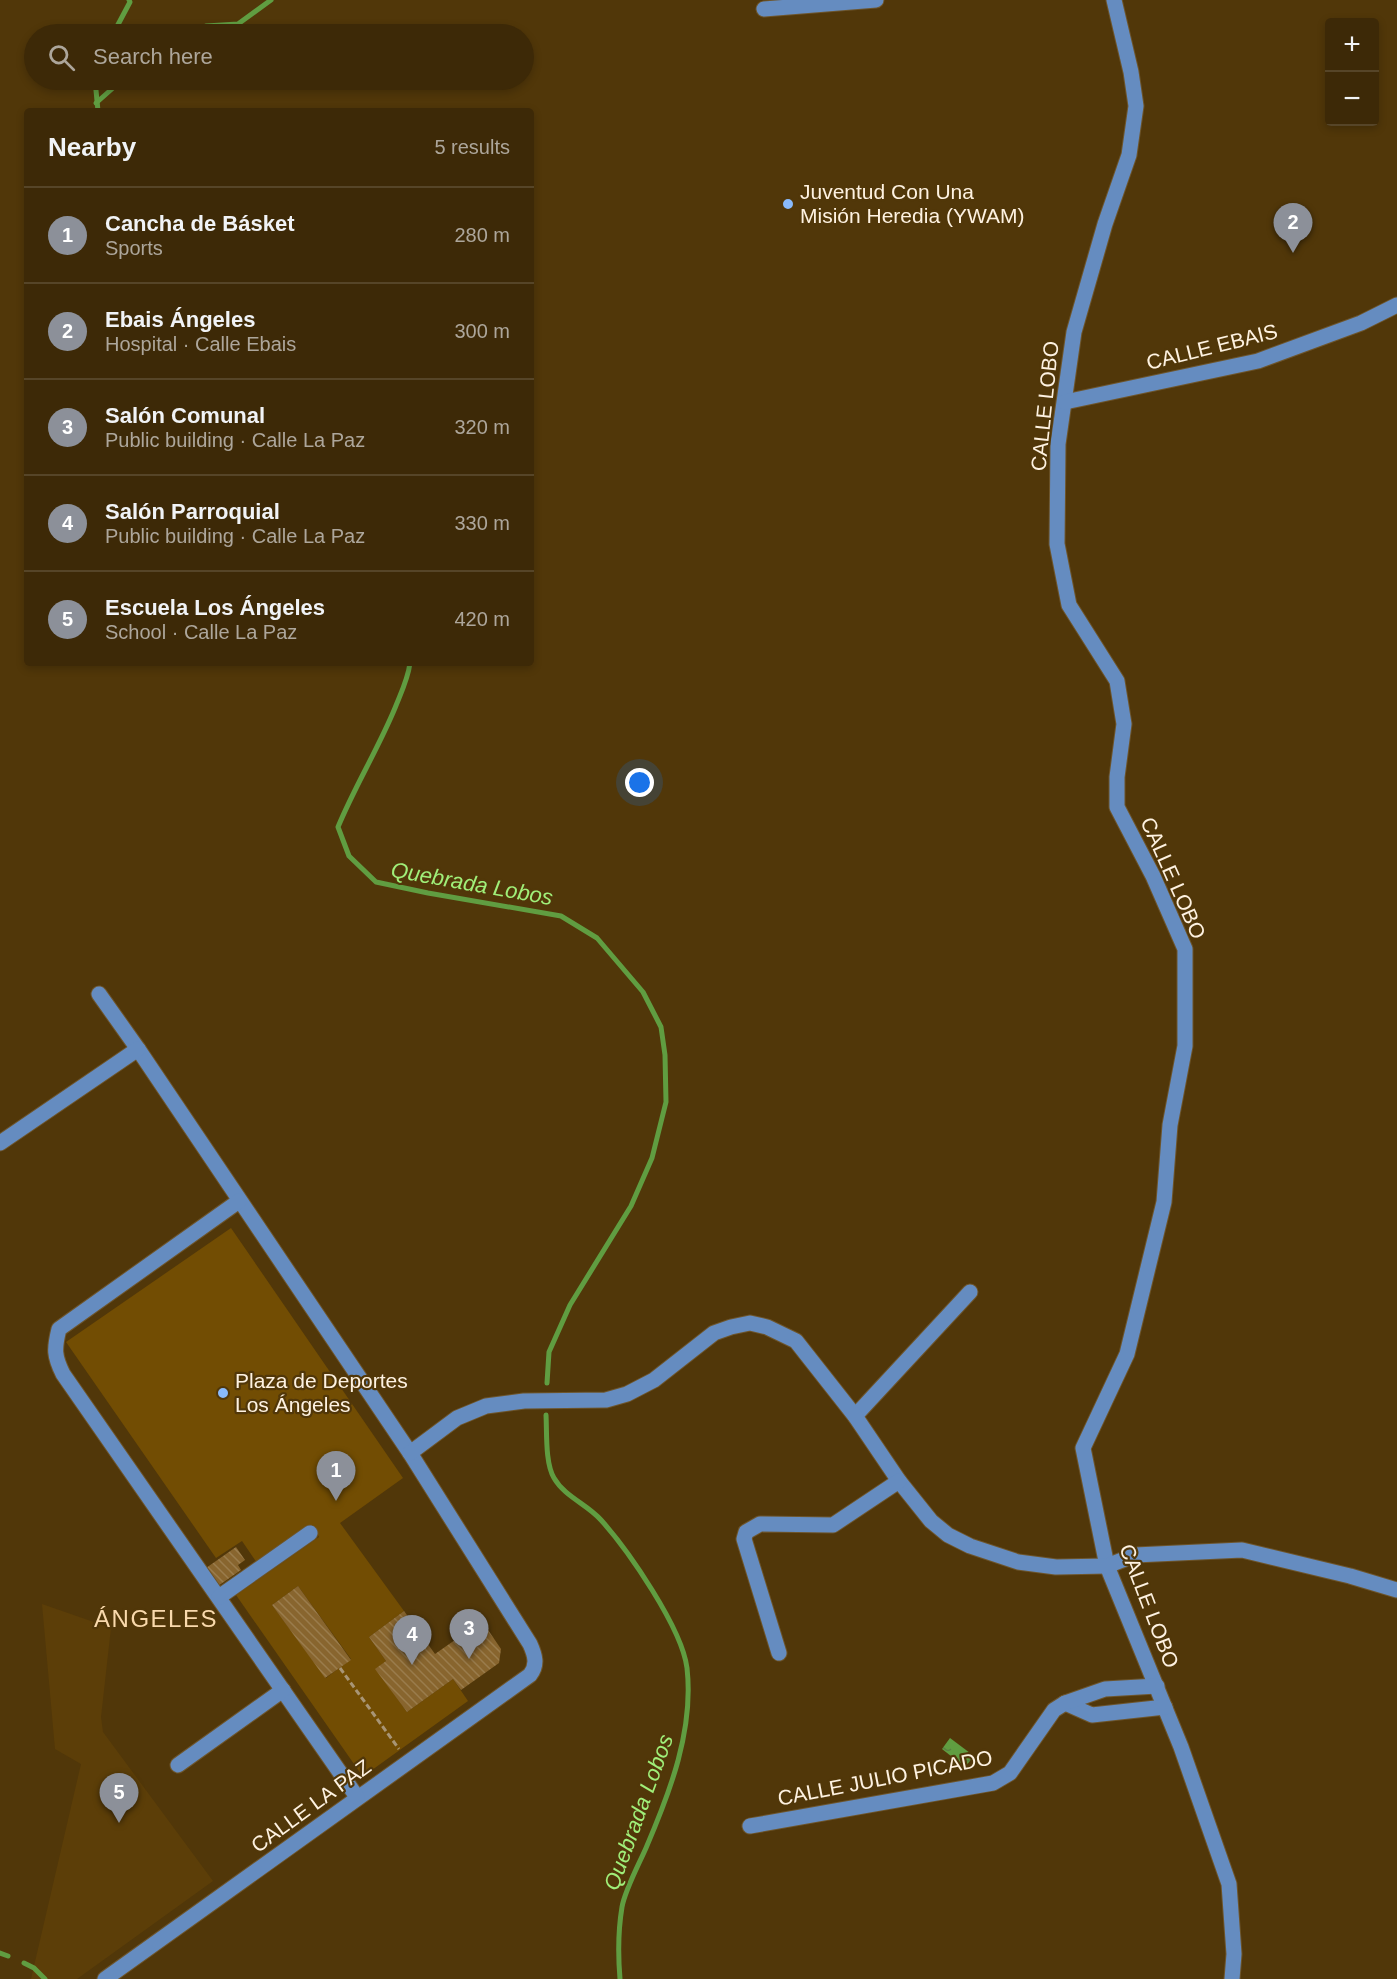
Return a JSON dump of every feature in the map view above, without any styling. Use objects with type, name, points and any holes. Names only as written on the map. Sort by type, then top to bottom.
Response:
[{"type":"street","points":[[764,9],[876,0]]},
{"type":"street","name":"CALLE LOBO","points":[[1114,0],[1131,72],[1136,106],[1130,155],[1105,224],[1074,332],[1058,444],[1057,544],[1069,605],[1117,681],[1124,724],[1117,777],[1117,807],[1154,876],[1185,949],[1185,1046],[1170,1125],[1164,1202],[1127,1354],[1083,1448],[1107,1566],[1157,1686],[1229,1884],[1234,1954],[1232,1979]]},
{"type":"street","name":"CALLE EBAIS","points":[[1065,402],[1258,361],[1361,323],[1397,305]]},
{"type":"street","points":[[99,994],[410,1453],[457,1418],[486,1406],[524,1401],[606,1400],[627,1394],[654,1380],[714,1333],[750,1323],[767,1327],[796,1341],[855,1416],[899,1481],[932,1521],[948,1535],[970,1546],[1018,1563],[1056,1567],[1107,1566],[1135,1555],[1242,1550],[1350,1576],[1397,1590]]},
{"type":"street","points":[[0,1143],[138,1049]]},
{"type":"street","points":[[239,1201],[59,1329],[55,1342],[56,1360],[63,1374],[357,1797]]},
{"type":"street","points":[[855,1416],[970,1292]]},
{"type":"street","name":"CALLE LA PAZ","points":[[105,1979],[530,1675],[535,1669],[534,1654],[530,1644],[410,1453]]},
{"type":"street","points":[[779,1653],[744,1539],[746,1532],[760,1524],[833,1525],[899,1481]]},
{"type":"street","points":[[219,1597],[310,1533]]},
{"type":"street","name":"CALLE JULIO PICADO","points":[[750,1826],[993,1783],[1011,1773],[1054,1710],[1065,1703],[1105,1689],[1157,1686]]},
{"type":"street","points":[[178,1765],[283,1690]]},
{"type":"street","points":[[1065,1703],[1092,1715],[1165,1707]]},
{"type":"path","points":[[340,1668],[408,1762]]},
{"type":"shaded area","name":"Plaza de Deportes Los Ángeles","points":[[231,1228],[403,1478],[340,1523],[404,1611],[369,1637],[386,1661],[376,1669],[407,1712],[453,1679],[468,1701],[365,1775],[361,1774],[236,1595],[319,1537],[312,1525],[257,1563],[242,1541],[216,1558],[66,1342]],"holes":[[[298,1586],[351,1659],[326,1678],[272,1605]]]},
{"type":"shaded area","points":[[42,1604],[111,1628],[101,1717],[103,1732],[213,1881],[77,1979],[31,1979],[81,1764],[55,1749]]},
{"type":"water","points":[[950,1738],[974,1756],[965,1767],[942,1749]]},
{"type":"building","points":[[236,1547],[245,1560],[238,1565],[241,1570],[218,1586],[206,1568]]},
{"type":"building","points":[[298,1586],[351,1660],[325,1678],[272,1605]]},
{"type":"building","points":[[404,1611],[435,1654],[482,1621],[501,1649],[499,1663],[461,1690],[453,1679],[407,1712],[375,1669],[386,1661],[369,1637]]},
{"type":"waterway","points":[[118,24],[129,0]]},
{"type":"waterway","name":"Quebrada Lobos","points":[[238,24],[271,0]]},
{"type":"waterway","points":[[96,90],[98,108]]},
{"type":"waterway","name":"Quebrada Lobos","points":[[96,103],[111,90]]},
{"type":"waterway","name":"Quebrada Lobos","points":[[410,666],[404,686],[388,723],[338,827],[349,856],[376,882],[561,916],[597,938],[643,992],[661,1027],[665,1055],[666,1102],[652,1158],[631,1206],[570,1305],[549,1352],[547,1383]]},
{"type":"waterway","name":"Quebrada Lobos","points":[[546,1415],[548,1456],[554,1478],[564,1490],[601,1520],[639,1569],[675,1632],[687,1668],[687,1714],[678,1760],[664,1805],[629,1885],[622,1907],[619,1943],[620,1979]]},
{"type":"waterway","points":[[0,1953],[8,1956]]},
{"type":"waterway","points":[[24,1963],[34,1968],[45,1979]]},
{"type":"place","name":"Juventud Con Una Misión Heredia (YWAM)","points":[[788,204]]},
{"type":"place","name":"Ebais Ángeles","points":[[1293,253]]},
{"type":"place","name":"Plaza de Deportes Los Ángeles","points":[[223,1393]]},
{"type":"place","name":"Cancha de Básket","points":[[336,1501]]},
{"type":"place","name":"Salón Comunal","points":[[469,1659]]},
{"type":"place","name":"Salón Parroquial","points":[[412,1665]]},
{"type":"place","name":"Escuela Los Ángeles","points":[[119,1823]]},
{"type":"district","name":"ÁNGELES","points":[[156,1619]]}]
